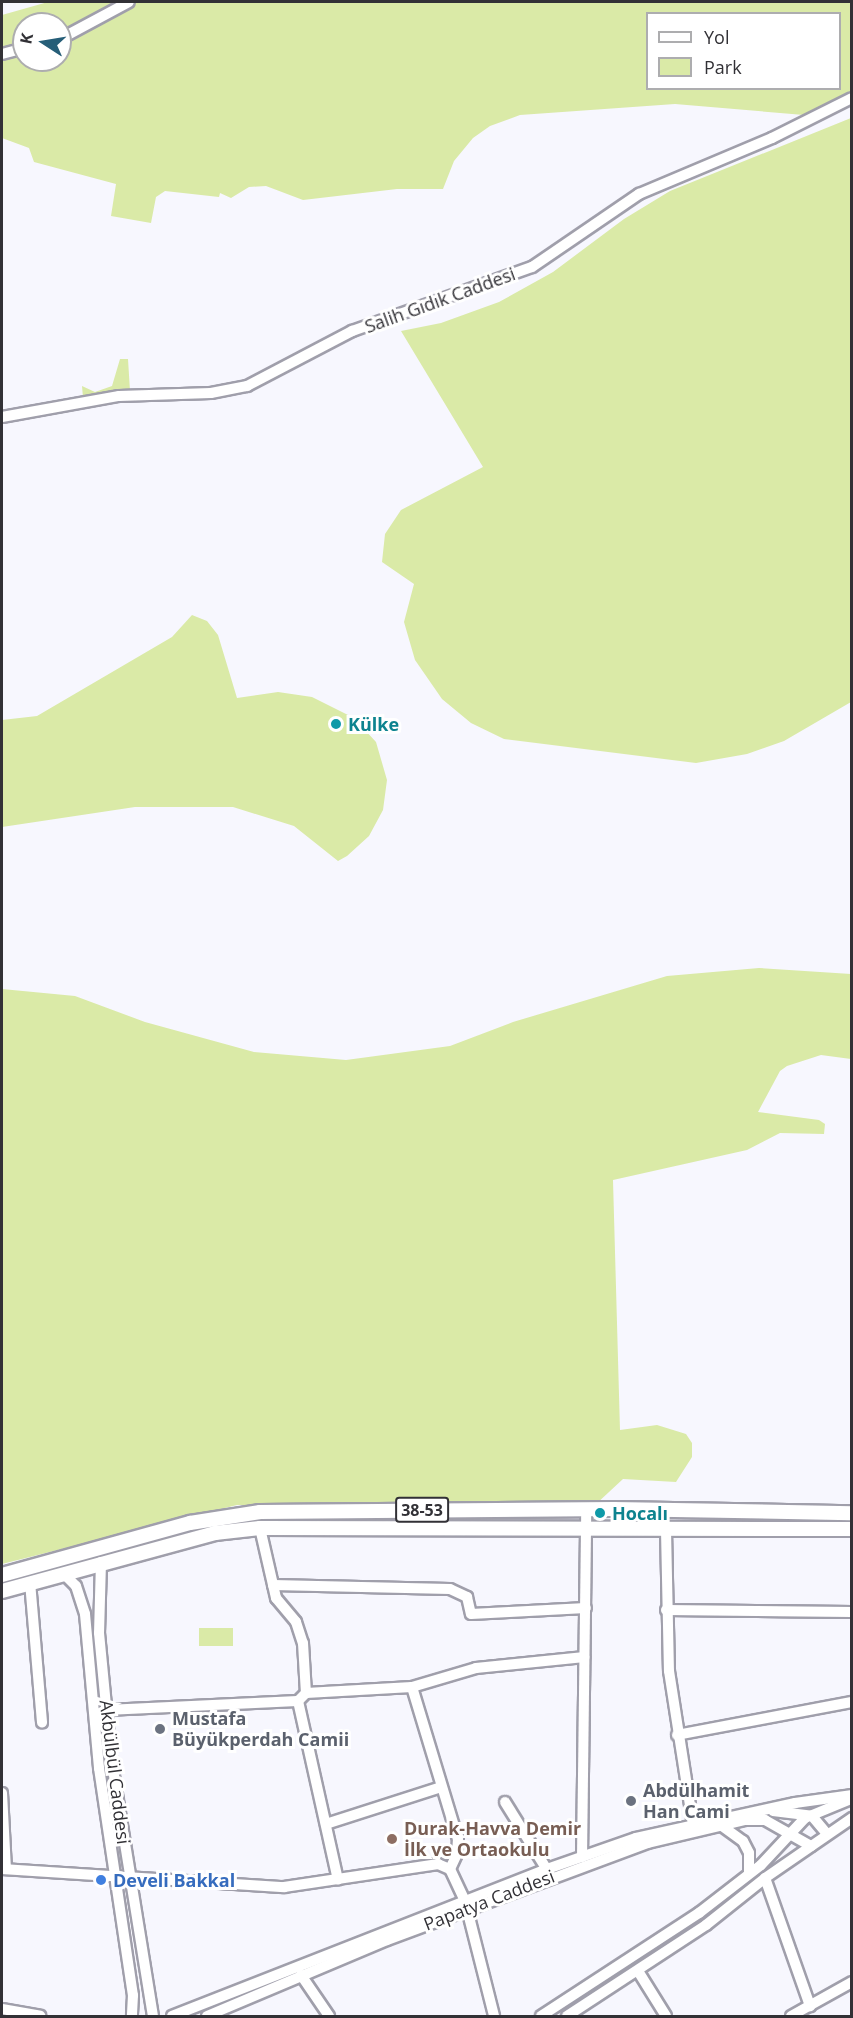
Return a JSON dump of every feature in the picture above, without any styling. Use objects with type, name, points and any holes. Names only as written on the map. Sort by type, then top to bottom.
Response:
[{"type":"main road","name":"38-53","points":[[2,1575],[190,1522],[252,1513],[586,1509],[852,1513]]},
{"type":"main road","points":[[2,1591],[101,1562],[214,1533],[260,1528],[852,1529]]},
{"type":"street","points":[[72,33],[129,2]]},
{"type":"street","name":"Salih Gıdık Caddesi","points":[[2,417],[127,395],[224,392],[257,382],[352,332],[532,267],[639,194],[772,138],[852,98]]},
{"type":"street","points":[[582,1857],[586,1509]]},
{"type":"street","points":[[260,1528],[276,1598],[300,1632],[307,1664],[302,1697],[338,1880]]},
{"type":"street","points":[[666,1530],[666,1610],[677,1735],[693,1825]]},
{"type":"street","name":"Akbülbül Caddesi","points":[[101,1562],[99,1612],[106,1710],[129,1877],[153,2016]]},
{"type":"street","name":"Akbülbül Caddesi","points":[[63,1573],[76,1586],[85,1614],[99,1768],[133,1995],[132,2016]]},
{"type":"street","points":[[30,1582],[42,1722]]},
{"type":"street","points":[[273,1585],[450,1589],[467,1597],[471,1614],[586,1608]]},
{"type":"street","points":[[666,1610],[852,1612]]},
{"type":"street","points":[[106,1710],[412,1687],[476,1668],[584,1657]]},
{"type":"street","points":[[412,1687],[458,1844],[450,1869],[466,1905],[494,2016]]},
{"type":"street","points":[[677,1735],[852,1702]]},
{"type":"street","points":[[326,1824],[441,1787]]},
{"type":"street","points":[[2,1793],[4,1869],[269,1887],[338,1880],[425,1863],[450,1869]]},
{"type":"street","points":[[541,2016],[699,1913],[749,1873],[812,1815],[852,1797]]},
{"type":"street","name":"Papatya Caddesi","points":[[549,1873],[582,1857],[636,1838],[764,1809],[852,1797]]},
{"type":"street","points":[[505,1802],[549,1873]]},
{"type":"street","points":[[764,1809],[812,1815],[827,1834]]},
{"type":"street","points":[[567,2016],[706,1925],[765,1878],[852,1818]]},
{"type":"street","name":"Papatya Caddesi","points":[[172,2016],[549,1873],[648,1843],[722,1826],[765,1820],[811,1846]]},
{"type":"street","points":[[722,1826],[744,1841],[749,1854],[749,1873]]},
{"type":"street","points":[[765,1878],[810,2006]]},
{"type":"street","name":"Papatya Caddesi","points":[[207,2016],[466,1905]]},
{"type":"street","points":[[638,1971],[666,2016]]},
{"type":"street","points":[[301,1975],[329,2016]]},
{"type":"street","points":[[791,2016],[852,1982]]},
{"type":"street","points":[[2,2009],[40,2016]]},
{"type":"green space","points":[[48,2],[851,2],[851,91],[804,115],[675,104],[520,115],[490,126],[473,138],[454,161],[443,189],[397,189],[303,200],[266,186],[249,187],[231,198],[220,193],[219,197],[165,191],[156,197],[151,223],[111,216],[116,184],[34,162],[29,148],[2,138],[2,15],[12,12],[12,72],[72,72],[72,12],[13,12]]},
{"type":"green space","points":[[851,118],[851,702],[784,741],[747,754],[696,763],[504,739],[471,723],[442,699],[415,660],[404,622],[414,584],[382,562],[385,534],[401,510],[483,467],[401,331],[441,323],[499,302],[553,272],[624,219],[670,191]]},
{"type":"green space","points":[[120,359],[128,359],[130,391],[83,398],[82,386],[95,392],[112,386]]},
{"type":"green space","points":[[192,615],[207,621],[218,635],[237,698],[278,692],[312,697],[354,718],[376,742],[387,780],[383,810],[369,836],[347,856],[338,861],[294,826],[233,807],[135,807],[2,827],[2,720],[37,716],[172,637]]},
{"type":"green space","points":[[759,968],[851,974],[851,1059],[821,1055],[787,1066],[780,1071],[758,1112],[819,1120],[825,1124],[824,1134],[780,1133],[747,1150],[613,1180],[620,1430],[657,1425],[686,1434],[692,1443],[692,1457],[676,1482],[623,1479],[595,1505],[237,1505],[2,1564],[2,989],[75,996],[145,1022],[254,1052],[346,1060],[450,1046],[513,1022],[667,976]]},
{"type":"green space","points":[[199,1628],[233,1628],[233,1646],[199,1646]]},
{"type":"place","name":"Külke","points":[[336,724]]},
{"type":"place","name":"Hocalı","points":[[600,1513]]},
{"type":"place","name":"Mustafa Büyükperdah Camii","points":[[160,1729]]},
{"type":"place","name":"Abdülhamit Han Cami","points":[[631,1801]]},
{"type":"place","name":"Durak-Havva Demir İlk ve Ortaokulu","points":[[392,1839]]},
{"type":"place","name":"Develi Bakkal","points":[[101,1880]]}]
